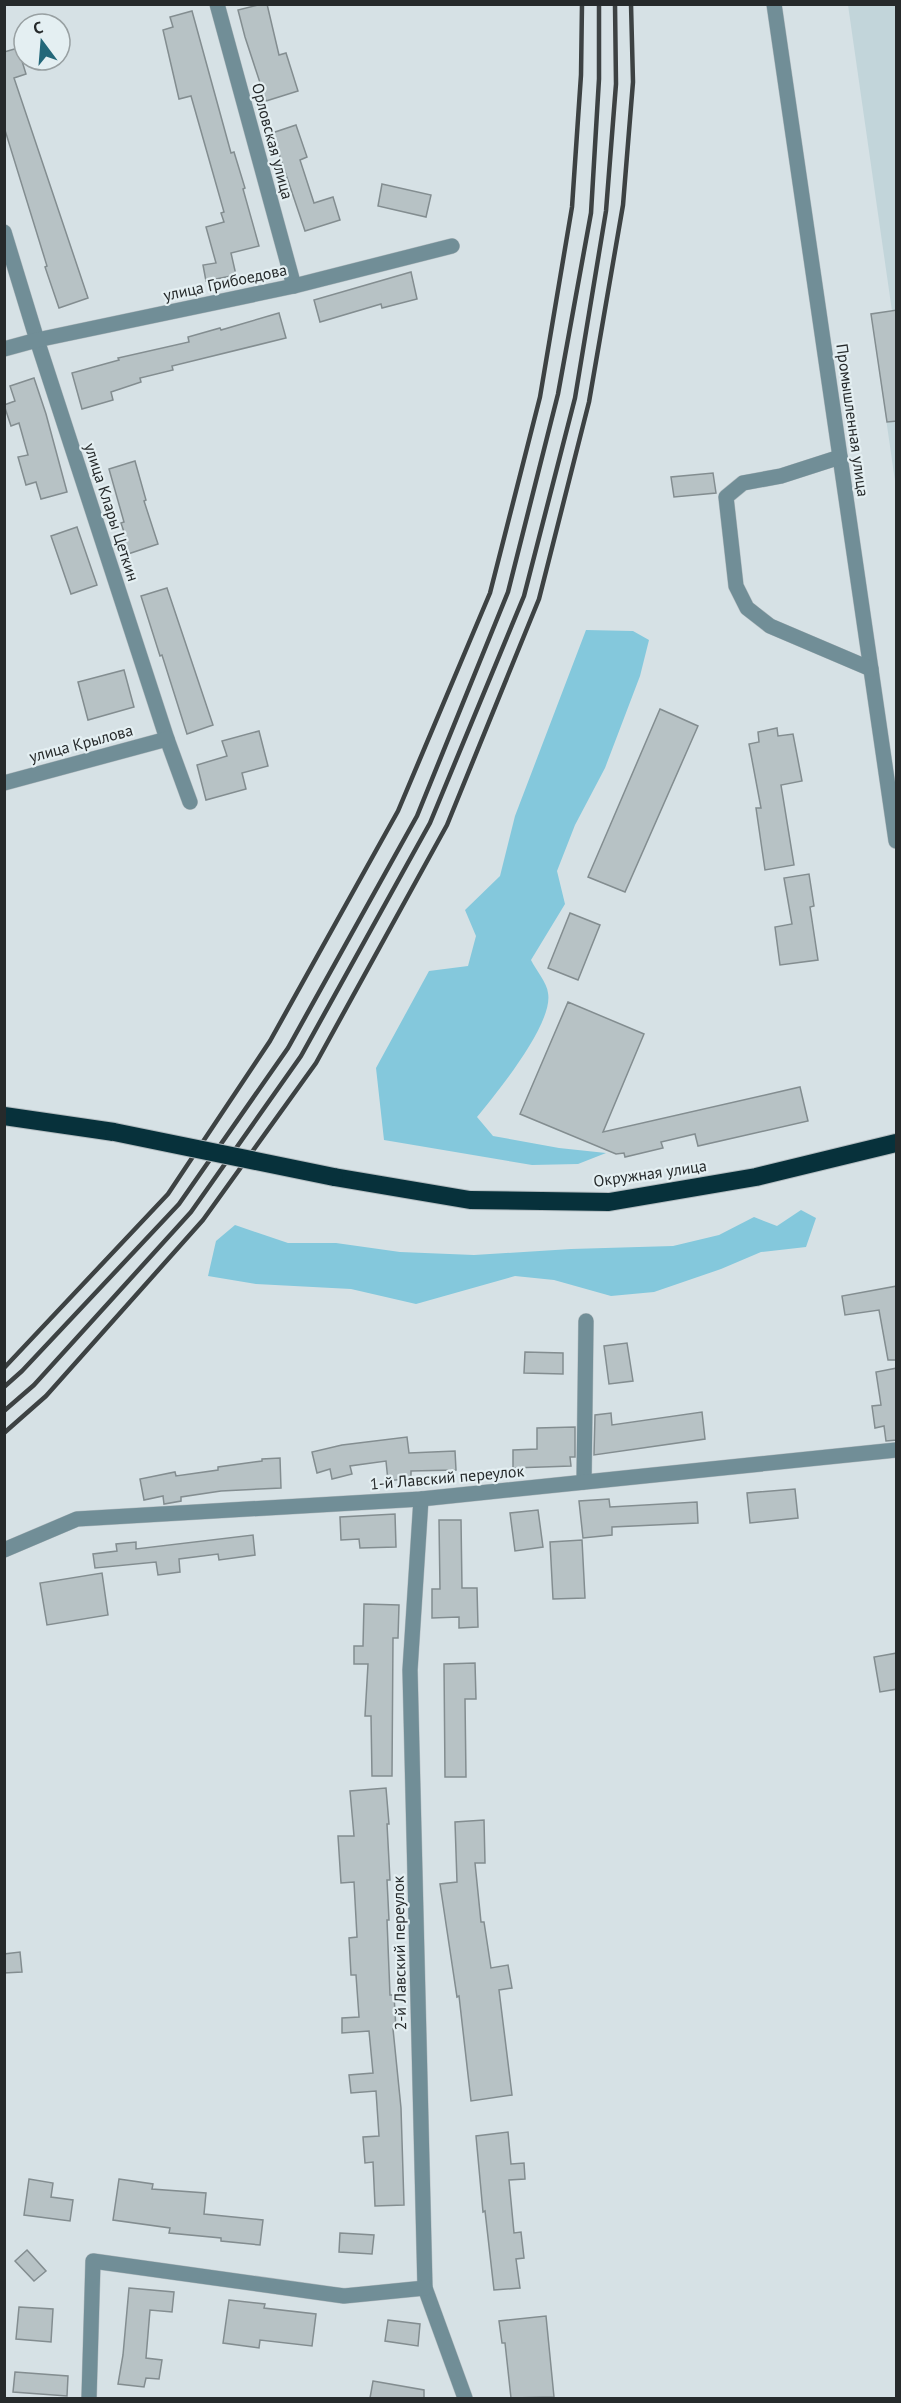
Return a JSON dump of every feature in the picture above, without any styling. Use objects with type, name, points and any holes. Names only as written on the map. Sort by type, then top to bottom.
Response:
[{"type":"highway","name":"Окружная улица","points":[[4,1116],[114,1132],[334,1177],[470,1200],[609,1202],[756,1177],[897,1143]]},
{"type":"street","name":"Орловская улица","points":[[217,4],[294,286]]},
{"type":"street","name":"Промышленная улица","points":[[774,4],[897,841]]},
{"type":"street","name":"улица Клары Цеткин","points":[[4,232],[167,739],[190,802]]},
{"type":"street","name":"улица Грибоедова","points":[[4,349],[294,286],[452,246]]},
{"type":"street","points":[[840,456],[781,476],[743,483],[726,497],[736,586],[747,608],[770,626],[871,669]]},
{"type":"street","name":"улица Крылова","points":[[4,783],[167,739]]},
{"type":"street","points":[[584,1482],[586,1321]]},
{"type":"street","name":"1-й Лавский переулок","points":[[4,1550],[77,1519],[421,1499],[897,1450]]},
{"type":"street","name":"2-й Лавский переулок","points":[[421,1499],[410,1670],[425,2288],[465,2398]]},
{"type":"street","points":[[89,2398],[93,2261],[344,2296],[425,2288]]},
{"type":"shaded area","points":[[848,5],[896,5],[896,488],[871,314],[892,311]]},
{"type":"shaded area","points":[[586,630],[633,631],[649,640],[640,676],[605,768],[575,825],[557,871],[565,904],[531,960],[544,981],[548,993],[542,1022],[522,1058],[477,1117],[493,1136],[559,1148],[606,1153],[578,1164],[532,1165],[384,1140],[376,1068],[429,971],[468,966],[476,936],[465,910],[500,876],[515,816]]},
{"type":"shaded area","points":[[801,1210],[816,1218],[806,1247],[761,1252],[721,1269],[654,1292],[611,1296],[554,1280],[515,1276],[416,1304],[351,1289],[256,1284],[208,1276],[216,1241],[235,1225],[288,1243],[336,1243],[400,1252],[474,1255],[673,1246],[719,1235],[754,1217],[777,1226]]},
{"type":"building","points":[[267,4],[279,55],[286,53],[298,91],[266,101],[238,10]]},
{"type":"building","points":[[192,11],[231,153],[234,152],[245,188],[243,189],[259,246],[231,253],[236,275],[206,281],[203,265],[216,263],[206,227],[224,222],[221,213],[224,212],[191,96],[179,99],[163,30],[173,27],[170,17]]},
{"type":"building","points":[[12,50],[12,72],[25,72],[26,74],[14,78],[88,298],[59,308],[4,127],[4,52]]},
{"type":"building","points":[[296,125],[307,157],[300,160],[314,203],[333,197],[340,220],[305,231],[272,133]]},
{"type":"building","points":[[382,184],[431,195],[426,217],[378,206]]},
{"type":"building","points":[[411,272],[417,299],[382,308],[381,304],[320,322],[314,300]]},
{"type":"building","points":[[897,310],[897,421],[887,422],[871,314]]},
{"type":"building","points":[[279,313],[286,338],[172,366],[173,370],[140,378],[141,382],[111,392],[113,400],[82,409],[72,373],[119,360],[118,358],[189,342],[188,337]]},
{"type":"building","points":[[34,378],[67,492],[41,499],[36,482],[26,485],[18,457],[28,455],[19,423],[11,426],[4,405],[15,401],[10,386]]},
{"type":"building","points":[[135,461],[146,500],[144,501],[158,544],[125,555],[118,534],[124,532],[121,523],[124,522],[109,469]]},
{"type":"building","points":[[713,473],[716,493],[674,497],[671,477]]},
{"type":"building","points":[[77,527],[97,585],[71,594],[51,536]]},
{"type":"building","points":[[167,588],[213,725],[187,734],[141,596]]},
{"type":"building","points":[[124,670],[134,707],[88,720],[78,682]]},
{"type":"building","points":[[660,709],[698,726],[625,892],[588,877]]},
{"type":"building","points":[[777,728],[778,736],[793,734],[802,781],[781,785],[794,865],[765,870],[756,808],[761,808],[749,744],[759,742],[758,732]]},
{"type":"building","points":[[259,731],[268,766],[242,773],[246,789],[206,800],[197,765],[227,756],[222,741]]},
{"type":"building","points":[[809,874],[814,906],[810,907],[818,960],[780,965],[775,927],[792,924],[784,878]]},
{"type":"building","points":[[570,913],[600,925],[578,980],[548,968]]},
{"type":"building","points":[[568,1002],[644,1034],[603,1132],[800,1087],[808,1121],[698,1146],[695,1134],[661,1142],[663,1148],[625,1157],[624,1153],[616,1154],[520,1114]]},
{"type":"building","points":[[897,1286],[897,1360],[888,1360],[879,1310],[845,1315],[842,1296]]},
{"type":"building","points":[[627,1343],[633,1381],[609,1384],[604,1346]]},
{"type":"building","points":[[525,1352],[563,1353],[563,1374],[524,1373]]},
{"type":"building","points":[[897,1368],[897,1440],[886,1441],[884,1426],[875,1428],[872,1406],[881,1405],[876,1372]]},
{"type":"building","points":[[702,1412],[705,1439],[594,1455],[595,1415],[611,1413],[612,1425]]},
{"type":"building","points":[[575,1427],[575,1457],[570,1457],[571,1466],[513,1468],[513,1450],[537,1449],[537,1428]]},
{"type":"building","points":[[407,1437],[409,1453],[455,1451],[456,1470],[411,1471],[411,1478],[388,1481],[386,1461],[350,1466],[352,1474],[332,1479],[330,1469],[317,1473],[312,1452],[342,1445]]},
{"type":"building","points":[[280,1458],[281,1488],[221,1491],[181,1497],[181,1501],[164,1504],[163,1496],[144,1500],[140,1479],[175,1472],[176,1476],[218,1470],[218,1467]]},
{"type":"building","points":[[795,1489],[798,1518],[750,1523],[747,1493]]},
{"type":"building","points":[[609,1499],[610,1507],[697,1502],[698,1523],[612,1527],[612,1535],[583,1538],[579,1501]]},
{"type":"building","points":[[538,1510],[543,1547],[515,1551],[510,1513]]},
{"type":"building","points":[[395,1514],[396,1547],[360,1548],[359,1539],[341,1540],[340,1517]]},
{"type":"building","points":[[439,1520],[461,1520],[462,1588],[477,1588],[478,1627],[459,1628],[459,1617],[432,1618],[432,1589],[440,1589]]},
{"type":"building","points":[[253,1535],[255,1555],[219,1560],[218,1554],[179,1559],[180,1572],[158,1575],[156,1562],[95,1568],[93,1554],[117,1551],[116,1544],[136,1542],[136,1549]]},
{"type":"building","points":[[582,1540],[585,1598],[553,1599],[550,1542]]},
{"type":"building","points":[[102,1573],[108,1615],[47,1625],[40,1583]]},
{"type":"building","points":[[364,1604],[399,1605],[398,1638],[393,1638],[392,1776],[372,1776],[371,1716],[365,1716],[368,1664],[354,1664],[354,1646],[363,1646]]},
{"type":"building","points":[[897,1653],[897,1689],[880,1692],[874,1657]]},
{"type":"building","points":[[475,1663],[476,1699],[465,1699],[466,1777],[445,1777],[444,1664]]},
{"type":"building","points":[[386,1788],[389,1824],[387,1824],[390,1880],[387,1880],[389,1920],[387,1920],[390,1995],[394,1995],[396,2029],[393,2029],[401,2108],[404,2205],[375,2206],[373,2162],[365,2163],[363,2137],[379,2136],[376,2091],[351,2093],[349,2075],[373,2073],[369,2031],[342,2033],[342,2018],[359,2017],[356,1975],[351,1975],[349,1938],[357,1937],[354,1882],[341,1883],[338,1836],[354,1836],[350,1791]]},
{"type":"building","points":[[484,1820],[485,1863],[475,1863],[481,1922],[484,1922],[491,1968],[508,1965],[512,1988],[499,1990],[512,2095],[471,2101],[459,1996],[457,1997],[440,1884],[457,1882],[455,1822]]},
{"type":"building","points":[[20,1952],[22,1972],[4,1973],[4,1954]]},
{"type":"building","points":[[508,2132],[511,2164],[524,2163],[525,2179],[509,2180],[514,2233],[521,2232],[524,2258],[516,2259],[520,2288],[494,2290],[485,2211],[483,2212],[476,2136]]},
{"type":"building","points":[[29,2179],[53,2183],[51,2197],[73,2200],[70,2221],[24,2215]]},
{"type":"building","points":[[119,2179],[153,2184],[152,2189],[206,2193],[204,2214],[263,2220],[260,2245],[221,2241],[221,2238],[169,2233],[170,2228],[113,2220]]},
{"type":"building","points":[[340,2233],[374,2235],[372,2254],[339,2252]]},
{"type":"building","points":[[27,2250],[46,2271],[34,2281],[15,2261]]},
{"type":"building","points":[[129,2288],[174,2292],[172,2312],[150,2310],[146,2358],[162,2360],[159,2379],[146,2378],[144,2387],[118,2384]]},
{"type":"building","points":[[229,2300],[265,2304],[264,2308],[316,2314],[312,2346],[260,2340],[259,2348],[223,2343]]},
{"type":"building","points":[[19,2307],[53,2309],[51,2342],[16,2339]]},
{"type":"building","points":[[546,2316],[554,2397],[511,2398],[505,2343],[502,2343],[499,2321]]},
{"type":"building","points":[[388,2320],[420,2324],[418,2346],[385,2341]]},
{"type":"building","points":[[15,2372],[68,2376],[67,2396],[13,2392]]},
{"type":"building","points":[[373,2381],[424,2390],[424,2398],[370,2398]]},
{"type":"railway","points":[[4,1368],[168,1194],[270,1041],[398,811],[490,593],[540,397],[572,207],[581,75],[582,4]]},
{"type":"railway","points":[[4,1387],[22,1371],[179,1204],[288,1048],[417,816],[508,592],[558,394],[591,213],[599,79],[599,4]]},
{"type":"railway","points":[[4,1411],[34,1385],[191,1212],[301,1056],[430,823],[524,596],[575,398],[606,211],[616,84],[615,4]]},
{"type":"railway","points":[[4,1433],[46,1396],[203,1220],[316,1063],[447,825],[539,599],[589,402],[623,205],[633,82],[631,4]]}]
